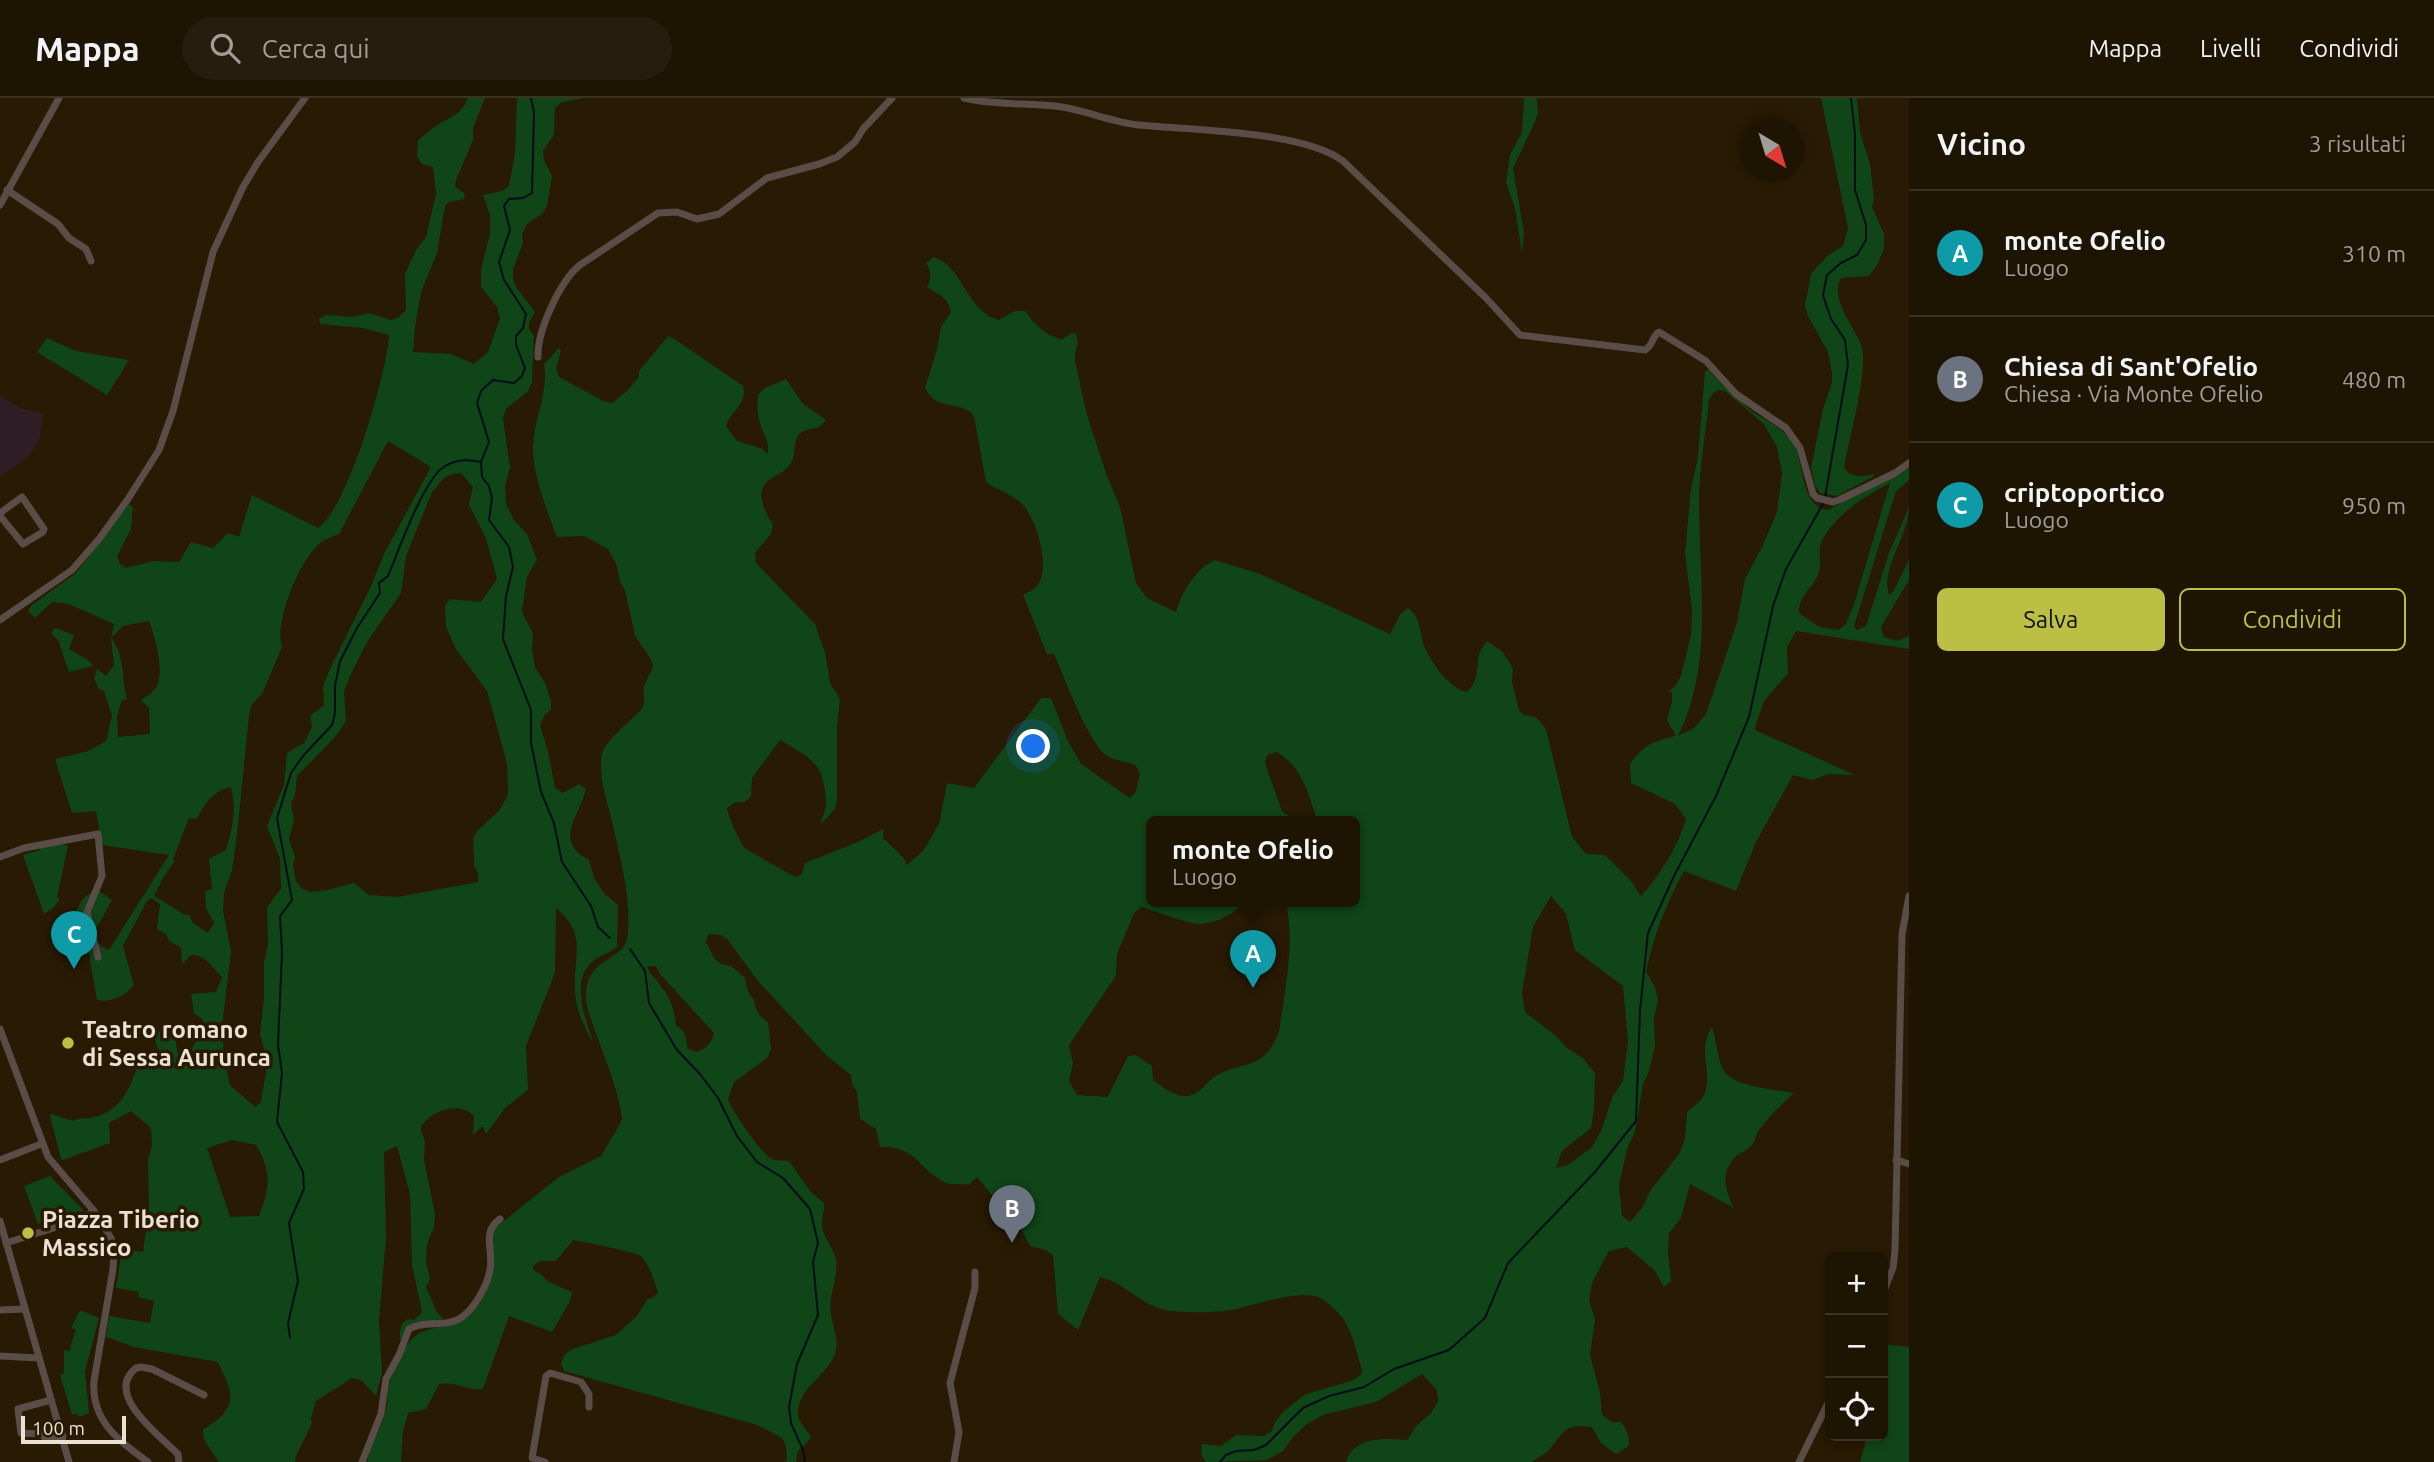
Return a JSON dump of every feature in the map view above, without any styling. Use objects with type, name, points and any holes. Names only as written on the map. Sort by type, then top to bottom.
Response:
[{"type":"street","points":[[0,205],[59,98]]},
{"type":"street","points":[[0,620],[72,570],[128,499],[159,450],[173,411],[213,252],[243,187],[305,98]]},
{"type":"street","points":[[538,357],[541,337],[559,289],[571,272],[580,265],[658,213],[677,212],[697,219],[719,214],[767,178],[836,157],[855,142],[863,129],[892,98]]},
{"type":"street","points":[[964,98],[999,104],[1055,106],[1121,122],[1266,137],[1324,150],[1343,161],[1486,298],[1520,335],[1645,350],[1659,332],[1706,361],[1737,394],[1789,431],[1800,449],[1811,491],[1817,498],[1833,502],[1895,473],[1909,463]]},
{"type":"street","points":[[7,190],[62,228],[69,238],[86,249],[91,261]]},
{"type":"street","points":[[22,497],[43,526],[43,532],[23,544],[0,515],[22,497]]},
{"type":"street","points":[[0,857],[24,848],[97,834],[102,876],[87,912],[98,957]]},
{"type":"street","points":[[1888,1280],[1895,1250],[1902,934],[1909,896]]},
{"type":"street","points":[[0,1029],[41,1144],[53,1166],[94,1211],[109,1234],[114,1251],[94,1381],[94,1399],[105,1425],[141,1462]]},
{"type":"street","points":[[0,1160],[41,1144]]},
{"type":"street","points":[[1896,1160],[1909,1164]]},
{"type":"street","points":[[6,1243],[79,1220],[94,1211]]},
{"type":"street","points":[[362,1462],[382,1414],[386,1378],[409,1329],[412,1326],[456,1321],[470,1310],[489,1274],[489,1232],[500,1219]]},
{"type":"street","points":[[0,1221],[69,1462]]},
{"type":"street","points":[[954,1462],[959,1432],[950,1383],[975,1288],[975,1272]]},
{"type":"street","points":[[0,1310],[24,1309]]},
{"type":"street","points":[[0,1356],[39,1358]]},
{"type":"street","points":[[179,1462],[178,1454],[132,1406],[125,1390],[127,1378],[136,1368],[147,1367],[204,1395]]},
{"type":"street","points":[[545,1462],[532,1458],[546,1376],[550,1373],[581,1382],[589,1394],[589,1407]]},
{"type":"street","points":[[51,1400],[18,1409],[22,1433],[42,1434],[45,1438],[63,1436]]},
{"type":"street","points":[[1800,1462],[1825,1410]]},
{"type":"street","points":[[130,1449],[148,1462]]},
{"type":"shaded area","points":[[0,396],[20,408],[43,414],[40,438],[28,457],[0,477]]},
{"type":"green space","points":[[468,98],[485,98],[473,128],[473,140],[456,180],[455,187],[465,194],[464,199],[449,202],[445,206],[437,253],[421,292],[413,352],[451,354],[474,364],[488,352],[500,318],[497,307],[481,287],[481,269],[490,234],[490,215],[483,195],[502,191],[509,186],[515,153],[517,98],[584,98],[562,102],[555,108],[554,135],[543,151],[544,160],[552,176],[547,206],[542,214],[527,224],[513,269],[516,287],[535,312],[529,322],[529,329],[534,336],[532,382],[528,391],[506,409],[503,418],[510,468],[505,486],[506,504],[514,520],[527,534],[537,560],[527,576],[522,612],[533,633],[535,667],[551,700],[551,710],[540,725],[555,788],[563,793],[579,784],[586,789],[570,837],[572,845],[589,860],[594,878],[604,893],[618,905],[617,947],[593,961],[582,978],[581,1000],[593,1041],[576,1003],[576,936],[566,918],[556,908],[555,973],[526,1046],[528,1090],[506,1107],[486,1134],[481,1127],[473,1135],[474,1116],[468,1111],[453,1108],[431,1117],[420,1128],[425,1141],[424,1159],[435,1214],[434,1227],[427,1244],[426,1262],[430,1279],[426,1287],[443,1319],[409,1326],[400,1341],[403,1323],[408,1319],[414,1320],[422,1312],[412,1265],[410,1194],[397,1146],[384,1152],[386,1237],[379,1321],[382,1373],[376,1396],[361,1380],[352,1378],[316,1401],[312,1423],[295,1462],[219,1462],[204,1440],[203,1429],[222,1415],[230,1401],[229,1387],[218,1362],[134,1347],[106,1337],[109,1316],[150,1323],[154,1301],[138,1297],[139,1292],[116,1288],[122,1249],[143,1252],[149,1208],[148,1159],[152,1145],[151,1128],[131,1111],[109,1123],[110,1143],[63,1160],[50,1116],[51,1114],[73,1121],[95,1117],[112,1109],[128,1089],[138,1060],[159,1051],[151,1029],[176,1039],[178,1055],[189,1065],[193,1046],[204,1030],[203,1020],[194,1013],[191,994],[216,992],[222,977],[208,962],[196,955],[191,955],[182,964],[181,948],[157,929],[160,904],[151,898],[123,946],[134,986],[117,998],[97,1000],[87,942],[81,929],[70,938],[81,902],[98,890],[112,900],[93,934],[97,944],[109,950],[169,855],[102,845],[96,811],[72,813],[55,759],[88,751],[106,741],[112,716],[104,691],[99,689],[94,678],[97,669],[106,676],[114,665],[111,638],[114,624],[69,604],[52,602],[35,618],[28,611],[32,605],[76,573],[129,504],[133,507],[131,529],[117,556],[120,564],[126,568],[153,561],[179,562],[191,542],[213,548],[228,533],[239,537],[252,495],[318,528],[330,516],[364,438],[374,407],[389,335],[363,328],[320,324],[319,319],[326,315],[352,317],[369,313],[391,320],[406,310],[405,274],[416,250],[426,237],[436,194],[433,167],[422,164],[417,157],[418,140],[458,113]],"holes":[[[388,441],[431,467],[385,552],[330,669],[323,686],[324,705],[310,716],[312,727],[304,743],[287,753],[284,785],[267,826],[280,859],[281,889],[267,907],[268,944],[264,962],[260,1035],[265,1052],[266,1072],[261,1102],[255,1107],[230,1085],[224,1057],[222,1026],[231,951],[223,911],[224,893],[232,871],[249,715],[252,704],[262,694],[282,647],[282,622],[296,578],[319,544],[339,534]],[[461,473],[473,487],[469,505],[486,538],[497,579],[481,602],[450,599],[445,606],[446,627],[456,649],[487,691],[507,763],[508,795],[499,811],[473,838],[478,882],[397,897],[369,895],[354,883],[310,892],[301,888],[296,881],[293,866],[295,857],[289,839],[294,821],[291,803],[295,795],[297,776],[336,736],[346,721],[344,691],[351,674],[367,642],[401,593],[406,556],[432,492],[444,478]],[[149,621],[156,646],[160,666],[158,683],[155,689],[141,700],[149,708],[150,734],[118,737],[117,715],[122,700],[127,700],[121,660],[111,638],[123,626]],[[231,787],[234,811],[226,850],[209,859],[212,889],[205,891],[206,908],[214,923],[208,933],[193,923],[189,915],[154,896],[175,861],[173,859],[189,818],[197,819],[219,791]],[[232,1140],[256,1145],[265,1163],[268,1180],[259,1216],[230,1217],[207,1148]]]},
{"type":"green space","points":[[1524,98],[1537,98],[1538,113],[1513,168],[1524,233],[1522,254],[1515,208],[1506,183],[1510,155],[1522,132]]},
{"type":"green space","points":[[1821,98],[1857,98],[1860,132],[1870,164],[1874,198],[1872,207],[1884,234],[1884,249],[1869,276],[1841,278],[1838,286],[1841,304],[1859,340],[1863,359],[1860,389],[1844,467],[1853,475],[1874,476],[1837,496],[1820,493],[1811,468],[1823,409],[1832,383],[1832,373],[1828,352],[1805,306],[1811,274],[1827,256],[1843,246],[1848,228]]},
{"type":"green space","points":[[934,257],[944,262],[979,308],[999,320],[1015,311],[1025,311],[1041,328],[1061,340],[1072,333],[1076,334],[1078,343],[1075,361],[1087,415],[1120,507],[1136,583],[1147,598],[1176,612],[1191,582],[1202,569],[1215,560],[1260,574],[1390,634],[1401,613],[1408,608],[1416,616],[1425,648],[1437,668],[1454,686],[1467,692],[1475,679],[1479,654],[1487,641],[1502,651],[1513,668],[1512,682],[1519,710],[1524,715],[1536,717],[1546,729],[1572,837],[1586,854],[1605,855],[1631,881],[1641,896],[1668,860],[1686,819],[1675,804],[1631,783],[1630,764],[1650,745],[1676,736],[1667,720],[1672,702],[1672,693],[1669,691],[1681,676],[1691,635],[1692,610],[1685,554],[1691,488],[1698,457],[1705,371],[1709,370],[1747,407],[1788,436],[1796,449],[1807,492],[1819,507],[1828,510],[1909,466],[1909,480],[1896,491],[1854,626],[1857,630],[1866,626],[1889,553],[1909,507],[1905,529],[1888,574],[1889,595],[1909,560],[1909,580],[1881,627],[1884,637],[1896,641],[1909,636],[1909,649],[1796,631],[1787,647],[1788,673],[1764,701],[1755,727],[1755,730],[1855,775],[1829,774],[1812,780],[1793,775],[1756,842],[1736,891],[1684,871],[1666,908],[1653,945],[1646,972],[1655,987],[1658,1000],[1654,1018],[1655,1046],[1643,1084],[1635,1132],[1627,1149],[1619,1185],[1622,1216],[1630,1222],[1679,1154],[1685,1139],[1687,1112],[1701,1100],[1707,1087],[1705,1045],[1712,1027],[1718,1055],[1724,1071],[1729,1076],[1757,1087],[1794,1093],[1763,1125],[1750,1147],[1730,1163],[1726,1182],[1734,1208],[1690,1184],[1681,1218],[1669,1233],[1671,1281],[1664,1287],[1654,1270],[1627,1247],[1609,1251],[1592,1283],[1589,1301],[1595,1319],[1590,1356],[1600,1392],[1602,1415],[1612,1422],[1621,1422],[1629,1439],[1629,1446],[1616,1454],[1601,1443],[1592,1427],[1576,1426],[1567,1429],[1548,1451],[1532,1462],[1346,1462],[1356,1447],[1371,1440],[1407,1440],[1417,1425],[1431,1413],[1438,1401],[1437,1390],[1422,1374],[1376,1402],[1323,1415],[1307,1424],[1283,1451],[1267,1460],[1206,1462],[1201,1454],[1202,1444],[1221,1446],[1236,1435],[1264,1436],[1272,1431],[1284,1411],[1306,1394],[1351,1381],[1361,1375],[1362,1370],[1350,1331],[1336,1311],[1320,1298],[1301,1295],[1224,1311],[1172,1311],[1143,1301],[1119,1285],[1100,1277],[1078,1330],[1058,1314],[1053,1255],[1046,1250],[1030,1246],[1019,1225],[1010,1229],[1003,1209],[977,1177],[969,1185],[945,1183],[909,1153],[880,1147],[876,1129],[860,1119],[857,1092],[851,1075],[827,1056],[758,981],[728,940],[721,935],[708,934],[706,942],[714,958],[721,964],[731,966],[745,978],[756,1009],[768,1022],[771,1049],[767,1058],[734,1082],[728,1100],[741,1123],[767,1156],[789,1161],[810,1191],[824,1203],[822,1228],[836,1259],[830,1306],[837,1341],[836,1350],[833,1359],[808,1389],[799,1405],[799,1418],[811,1438],[798,1451],[796,1462],[783,1462],[787,1461],[786,1446],[782,1438],[757,1425],[564,1371],[561,1363],[565,1354],[616,1335],[637,1316],[647,1300],[658,1292],[650,1269],[642,1257],[573,1240],[556,1261],[540,1261],[533,1266],[533,1270],[547,1281],[572,1292],[570,1301],[552,1332],[509,1316],[483,1389],[439,1384],[426,1409],[408,1413],[403,1431],[401,1462],[367,1462],[385,1414],[392,1375],[407,1344],[424,1331],[459,1322],[472,1313],[486,1291],[492,1238],[496,1227],[559,1177],[601,1156],[622,1118],[586,1000],[591,974],[620,950],[626,943],[628,933],[626,889],[603,786],[601,762],[608,743],[642,708],[644,686],[653,667],[651,659],[635,636],[625,590],[608,549],[584,536],[557,537],[541,492],[533,457],[534,436],[545,385],[544,364],[559,348],[561,351],[556,368],[559,377],[603,401],[612,403],[639,377],[639,371],[668,336],[676,340],[743,386],[741,403],[726,426],[737,441],[763,449],[767,455],[767,443],[758,409],[758,395],[765,388],[786,379],[803,404],[826,420],[820,426],[799,435],[791,463],[764,485],[762,503],[773,525],[771,534],[755,553],[756,563],[815,624],[825,652],[830,683],[840,699],[837,725],[837,800],[835,809],[821,824],[826,803],[819,770],[808,757],[780,740],[752,778],[751,796],[745,802],[735,802],[727,808],[746,849],[795,877],[802,874],[805,863],[883,829],[883,838],[903,857],[907,865],[923,851],[939,824],[947,783],[974,788],[1041,698],[1051,698],[1068,741],[1081,764],[1130,798],[1136,791],[1140,773],[1135,765],[1109,757],[1094,740],[1054,654],[1047,654],[1023,595],[1037,586],[1042,573],[1042,551],[1031,518],[1020,502],[986,482],[974,416],[962,408],[936,401],[925,388],[941,327],[951,312],[945,300],[927,287],[929,269],[926,263]],"holes":[[[1718,390],[1725,391],[1764,424],[1777,447],[1782,474],[1777,512],[1745,579],[1737,622],[1706,714],[1694,728],[1678,736],[1689,708],[1700,651],[1702,591],[1699,489],[1709,400]],[[1890,483],[1846,624],[1839,630],[1819,627],[1799,613],[1803,597],[1819,571],[1821,543],[1826,533],[1842,516],[1860,501]],[[1276,752],[1299,773],[1316,816],[1360,816],[1360,907],[1287,907],[1289,951],[1279,1032],[1261,1058],[1219,1074],[1197,1093],[1187,1096],[1178,1095],[1153,1080],[1152,1066],[1136,1055],[1128,1056],[1108,1097],[1077,1095],[1069,1081],[1073,1063],[1069,1045],[1116,976],[1117,954],[1134,913],[1141,907],[1200,924],[1222,918],[1239,907],[1146,907],[1146,816],[1289,816],[1282,811],[1265,764],[1267,755]],[[1551,896],[1566,914],[1575,950],[1623,986],[1628,1041],[1623,1081],[1613,1096],[1601,1131],[1592,1147],[1568,1165],[1556,1168],[1562,1151],[1591,1128],[1595,1073],[1583,1058],[1567,1048],[1525,1012],[1522,993],[1533,927]],[[647,966],[656,966],[660,974],[714,1033],[705,1047],[696,1052],[687,1048],[685,1035],[676,1025],[670,1000]]]},
{"type":"green space","points":[[47,338],[76,351],[129,360],[107,395],[37,352]]},
{"type":"green space","points":[[55,628],[74,635],[69,649],[93,666],[69,672],[58,640],[51,633]]},
{"type":"green space","points":[[59,843],[68,846],[57,897],[60,899],[44,914],[23,855],[40,850],[40,847]]},
{"type":"green space","points":[[50,1176],[84,1211],[51,1224],[50,1221],[38,1224],[24,1186]]},
{"type":"green space","points":[[80,1310],[99,1318],[85,1371],[89,1413],[79,1417],[77,1414],[72,1415],[60,1375],[64,1373],[64,1350],[71,1351],[76,1330],[71,1328]]},
{"type":"green space","points":[[1888,1345],[1909,1347],[1909,1462],[1860,1462],[1866,1441],[1888,1441]]},
{"type":"waterway","points":[[531,98],[534,112],[532,193],[523,198],[509,199],[504,206],[510,230],[499,262],[504,280],[526,314],[523,328],[516,336],[516,345],[525,368],[522,376],[514,383],[493,380],[481,391],[477,403],[489,442],[481,462],[482,477],[489,486],[492,498],[489,520],[509,547],[513,567],[506,596],[503,639],[531,710],[531,743],[541,792],[554,823],[562,862],[591,906],[598,927],[610,938]]},
{"type":"waterway","points":[[1825,497],[1848,365],[1845,340],[1831,319],[1823,295],[1827,275],[1841,263],[1857,255],[1866,240],[1866,225],[1855,190],[1855,134],[1851,98]]},
{"type":"waterway","points":[[290,1338],[288,1323],[298,1281],[289,1223],[304,1189],[303,1172],[277,1122],[282,1073],[278,1045],[282,952],[280,916],[292,900],[277,818],[291,773],[332,725],[340,661],[380,593],[379,583],[388,576],[420,500],[437,473],[445,466],[463,460],[481,462]]},
{"type":"waterway","points":[[1220,1462],[1226,1455],[1236,1451],[1254,1450],[1266,1445],[1303,1408],[1329,1396],[1364,1387],[1394,1369],[1449,1350],[1485,1318],[1508,1263],[1595,1172],[1636,1121],[1640,1010],[1648,933],[1716,796],[1749,717],[1773,606],[1786,569],[1824,502]]},
{"type":"waterway","points":[[630,949],[645,971],[649,1003],[677,1050],[718,1098],[737,1136],[757,1162],[783,1178],[810,1209],[818,1243],[813,1262],[818,1315],[797,1364],[789,1407],[791,1423],[803,1450],[805,1462]]},
{"type":"place","name":"criptoportico","points":[[74,969]]},
{"type":"place","name":"monte Ofelio","points":[[1253,988]]},
{"type":"place","name":"Teatro romano di Sessa Aurunca","points":[[68,1043]]},
{"type":"place","name":"Piazza Tiberio Massico","points":[[28,1233]]},
{"type":"place","name":"Chiesa di Sant'Ofelio","points":[[1012,1243]]}]
